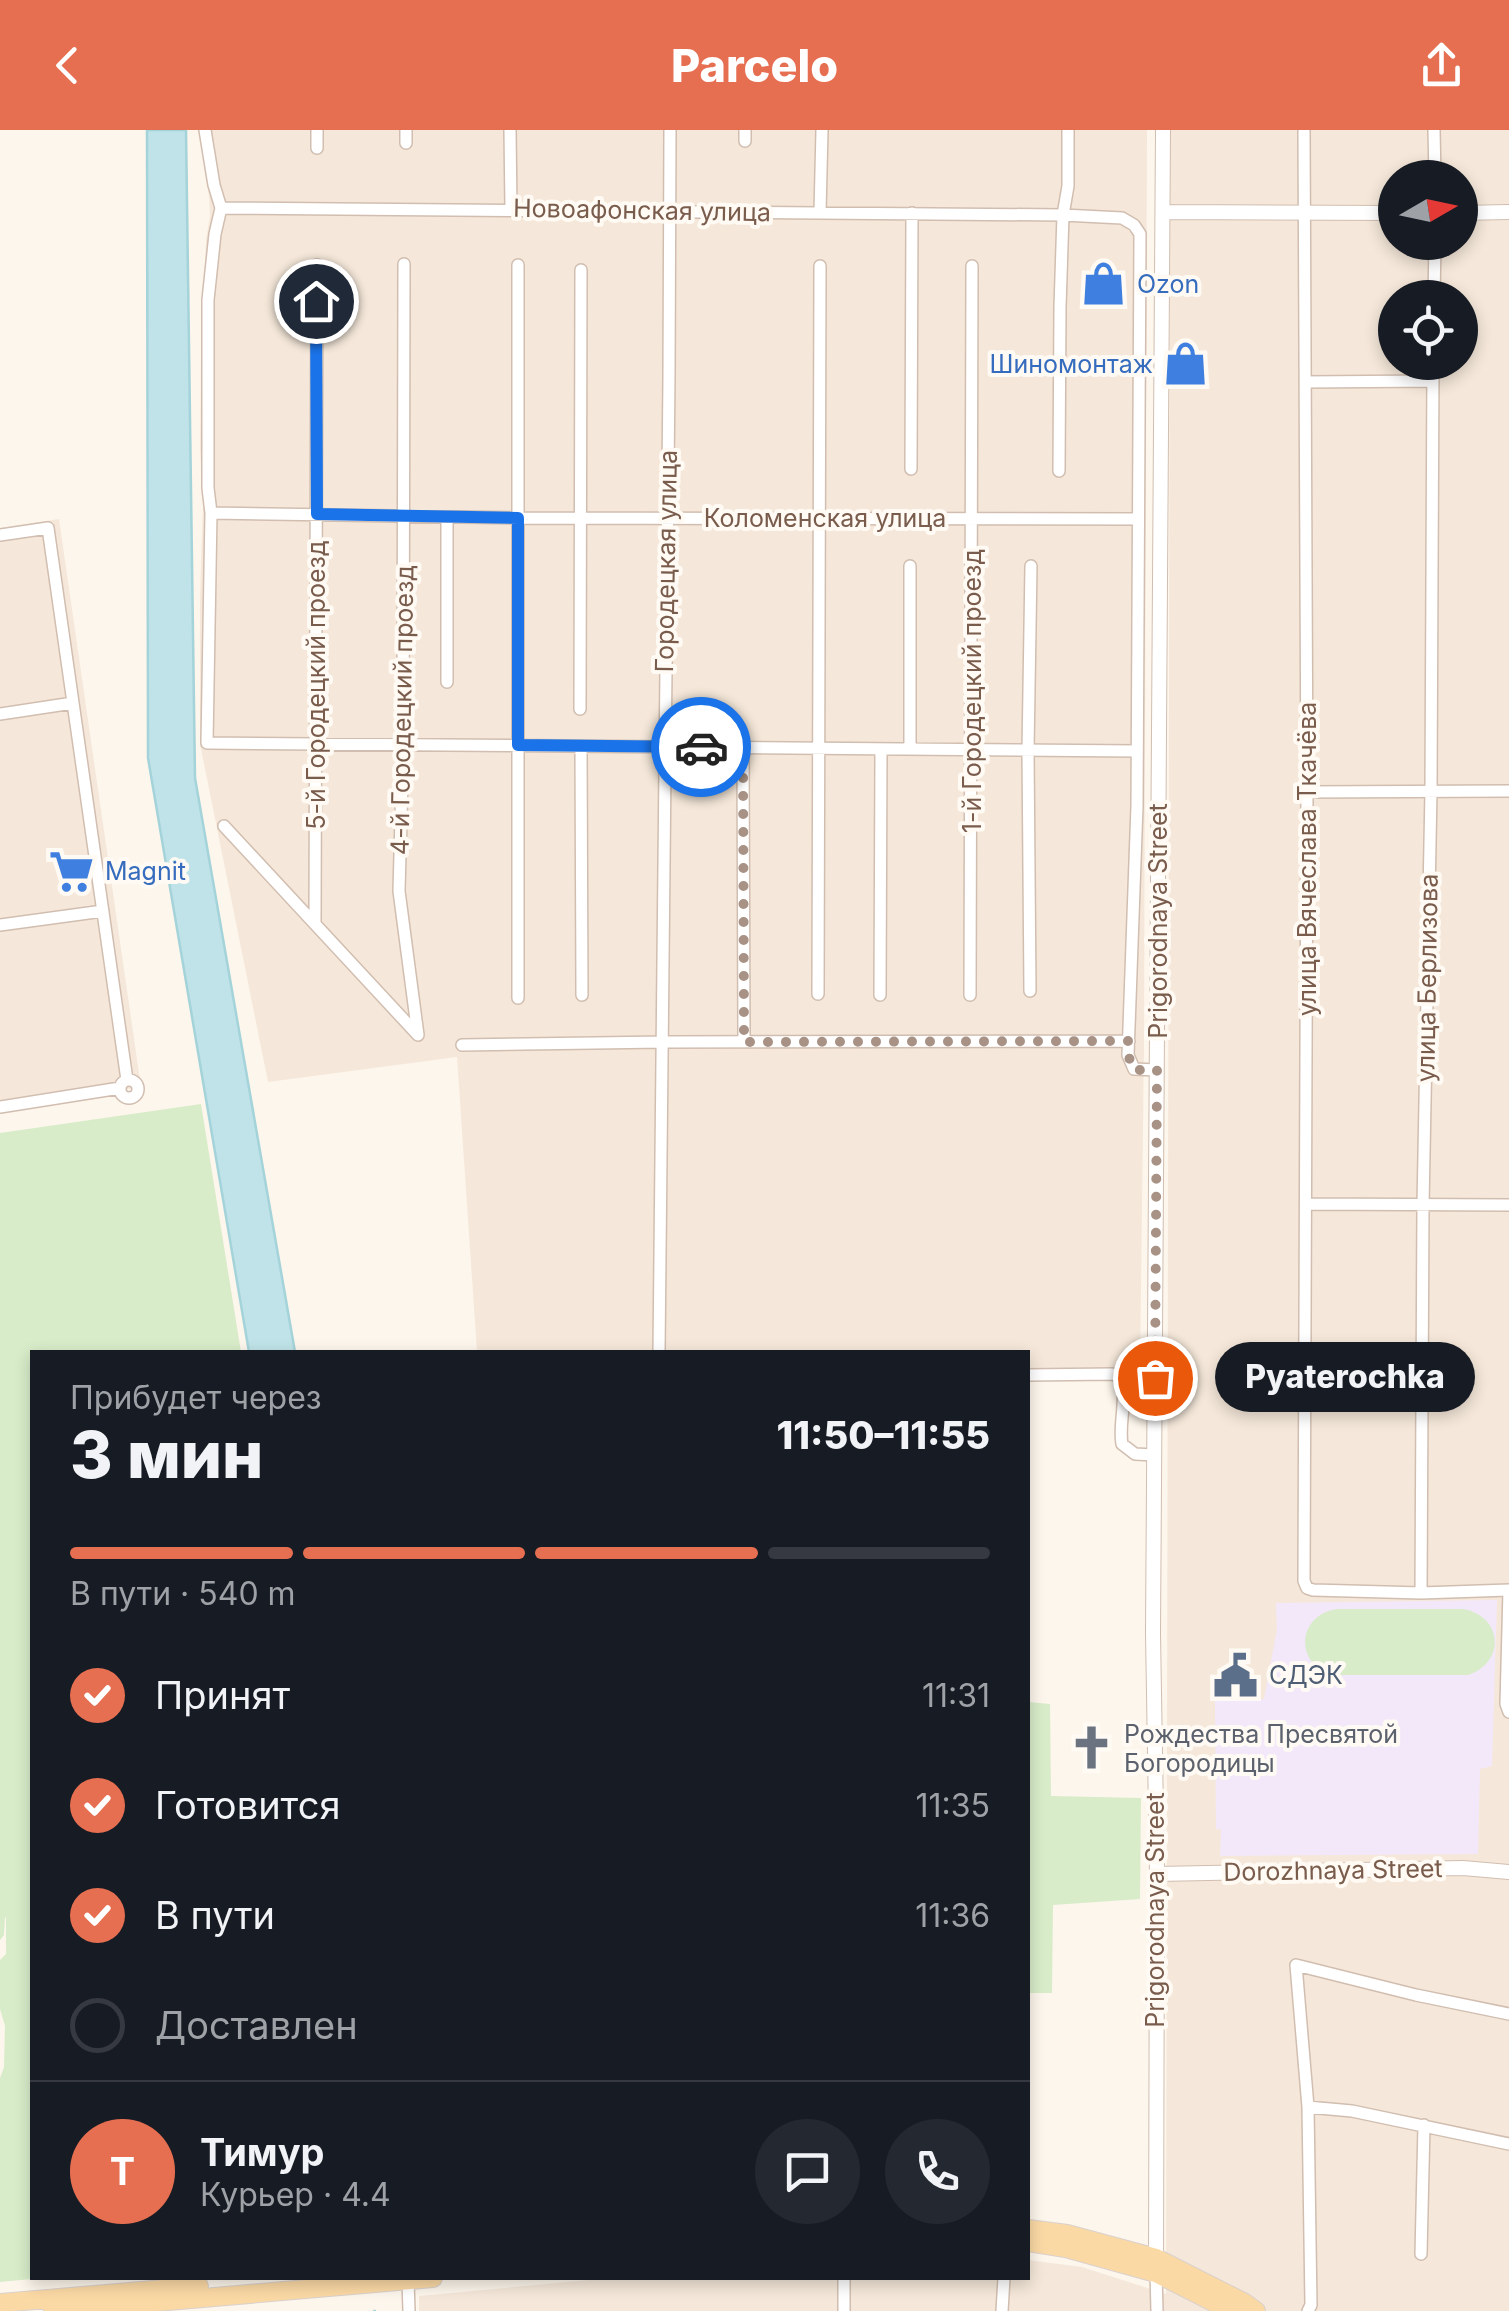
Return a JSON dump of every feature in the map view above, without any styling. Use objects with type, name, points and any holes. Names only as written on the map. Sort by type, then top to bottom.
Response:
[{"type":"main road","points":[[1030,2229],[1067,2234],[1156,2265],[1256,2311]]},
{"type":"main road","points":[[1030,2242],[1156,2265],[1231,2311]]},
{"type":"main road","points":[[53,2311],[108,2300],[277,2280]]},
{"type":"main road","points":[[0,2303],[108,2300],[394,2280]]},
{"type":"street","points":[[205,130],[221,208],[208,300],[208,488],[212,513],[207,743],[1138,752]]},
{"type":"street","points":[[318,130],[318,148]]},
{"type":"street","points":[[510,130],[511,209]]},
{"type":"street","name":"Городецкая улица","points":[[659,1350],[670,130]]},
{"type":"street","points":[[820,212],[822,130]]},
{"type":"street","points":[[1059,472],[1068,130]]},
{"type":"street","name":"Prigorodnaya Street","points":[[1157,2311],[1153,1633],[1164,130]]},
{"type":"street","name":"улица Вячеслава Ткачёва","points":[[1304,130],[1304,1581],[1313,1590],[1421,1593]]},
{"type":"street","points":[[1434,130],[1435,160]]},
{"type":"street","name":"Новоафонская улица","points":[[221,208],[1063,214],[1122,218],[1134,225],[1140,234],[1138,752],[1128,1041]]},
{"type":"street","points":[[1164,212],[1378,213]]},
{"type":"street","points":[[1478,213],[1509,212]]},
{"type":"street","points":[[911,468],[912,213]]},
{"type":"street","name":"4-й Городецкий проезд","points":[[315,924],[418,1035],[399,891],[404,264]]},
{"type":"street","name":"5-й Городецкий проезд","points":[[315,924],[316,265]]},
{"type":"street","points":[[518,265],[518,998]]},
{"type":"street","points":[[818,994],[820,266]]},
{"type":"street","name":"1-й Городецкий проезд","points":[[970,995],[972,266]]},
{"type":"street","points":[[580,709],[581,270]]},
{"type":"street","points":[[1306,382],[1432,381]]},
{"type":"street","name":"улица Берлизова","points":[[1421,1593],[1432,381]]},
{"type":"street","points":[[1138,500],[1162,501]]},
{"type":"street","name":"Коломенская улица","points":[[212,513],[518,518],[1138,519]]},
{"type":"street","points":[[447,517],[447,682]]},
{"type":"street","points":[[0,536],[48,528],[103,910],[123,1084],[0,1106]]},
{"type":"street","points":[[910,566],[910,749]]},
{"type":"street","points":[[1030,991],[1031,566]]},
{"type":"street","points":[[0,714],[73,703]]},
{"type":"street","points":[[582,746],[582,995]]},
{"type":"street","points":[[743,748],[744,1042]]},
{"type":"street","points":[[880,995],[881,749]]},
{"type":"street","points":[[1307,792],[1509,791]]},
{"type":"street","points":[[1137,806],[1159,806]]},
{"type":"street","points":[[224,826],[315,924]]},
{"type":"street","points":[[0,925],[103,910]]},
{"type":"street","points":[[462,1045],[1128,1041],[1134,1070],[1157,1070]]},
{"type":"street","points":[[1306,1204],[1509,1205]]},
{"type":"street","points":[[1030,1374],[1119,1376],[1123,1384],[1122,1444],[1135,1454],[1154,1455]]},
{"type":"street","points":[[1421,1593],[1509,1590],[1509,1712]]},
{"type":"street","name":"Dorozhnaya Street","points":[[1156,1874],[1463,1868],[1509,1872]]},
{"type":"street","points":[[1308,2311],[1308,2107],[1296,1965],[1509,2014]]},
{"type":"street","points":[[1308,2107],[1352,2111],[1509,2144]]},
{"type":"street","points":[[1422,2254],[1424,2125]]},
{"type":"street","points":[[408,2280],[409,2311]]},
{"type":"street","points":[[844,2280],[844,2311]]},
{"type":"street","points":[[1002,2311],[1004,2280]]},
{"type":"shaded area","points":[[199,130],[1147,130],[1140,1370],[1030,1371],[1030,1350],[477,1350],[457,1057],[268,1082],[200,744],[201,356],[209,196]]},
{"type":"shaded area","points":[[1170,130],[1509,130],[1509,2311],[419,2311],[419,2296],[589,2280],[1030,2280],[1030,2260],[1082,2267],[1166,2294]]},
{"type":"shaded area","points":[[59,519],[141,1087],[0,1109],[0,528]]},
{"type":"shaded area","points":[[1497,1600],[1492,1766],[1480,1769],[1478,1854],[1220,1856],[1221,1829],[1216,1829],[1215,1701],[1264,1699],[1277,1629],[1276,1603]]},
{"type":"green space","points":[[201,1104],[241,1350],[30,1350],[30,2279],[0,2282],[0,2078],[5,2026],[0,2009],[0,1960],[6,1954],[6,1918],[0,1940],[0,1133]]},
{"type":"green space","points":[[1337,1609],[1463,1609],[1486,1620],[1495,1640],[1494,1650],[1480,1669],[1468,1675],[1337,1675],[1313,1663],[1305,1642],[1313,1621]]},
{"type":"green space","points":[[1030,1702],[1050,1704],[1051,1796],[1141,1798],[1140,1899],[1053,1905],[1052,1993],[1030,1993]]},
{"type":"water","points":[[147,130],[186,130],[195,778],[295,1350],[249,1350],[148,758]]},
{"type":"way so far","points":[[701,747],[743,748],[744,1042],[1128,1041],[1134,1070],[1157,1070],[1155,1378]]},
{"type":"place","name":"Ozon","points":[[1104,284]]},
{"type":"place","name":"Шиномонтаж","points":[[1186,364]]},
{"type":"place","name":"Magnit","points":[[72,871]]},
{"type":"place","name":"Pyaterochka","points":[[1155,1378]]},
{"type":"place","name":"СДЭК","points":[[1236,1675]]},
{"type":"place","name":"Рождества Пресвятой Богородицы","points":[[1091,1748]]},
{"type":"route","points":[[316,301],[317,514],[518,518],[518,745],[701,747]]}]
